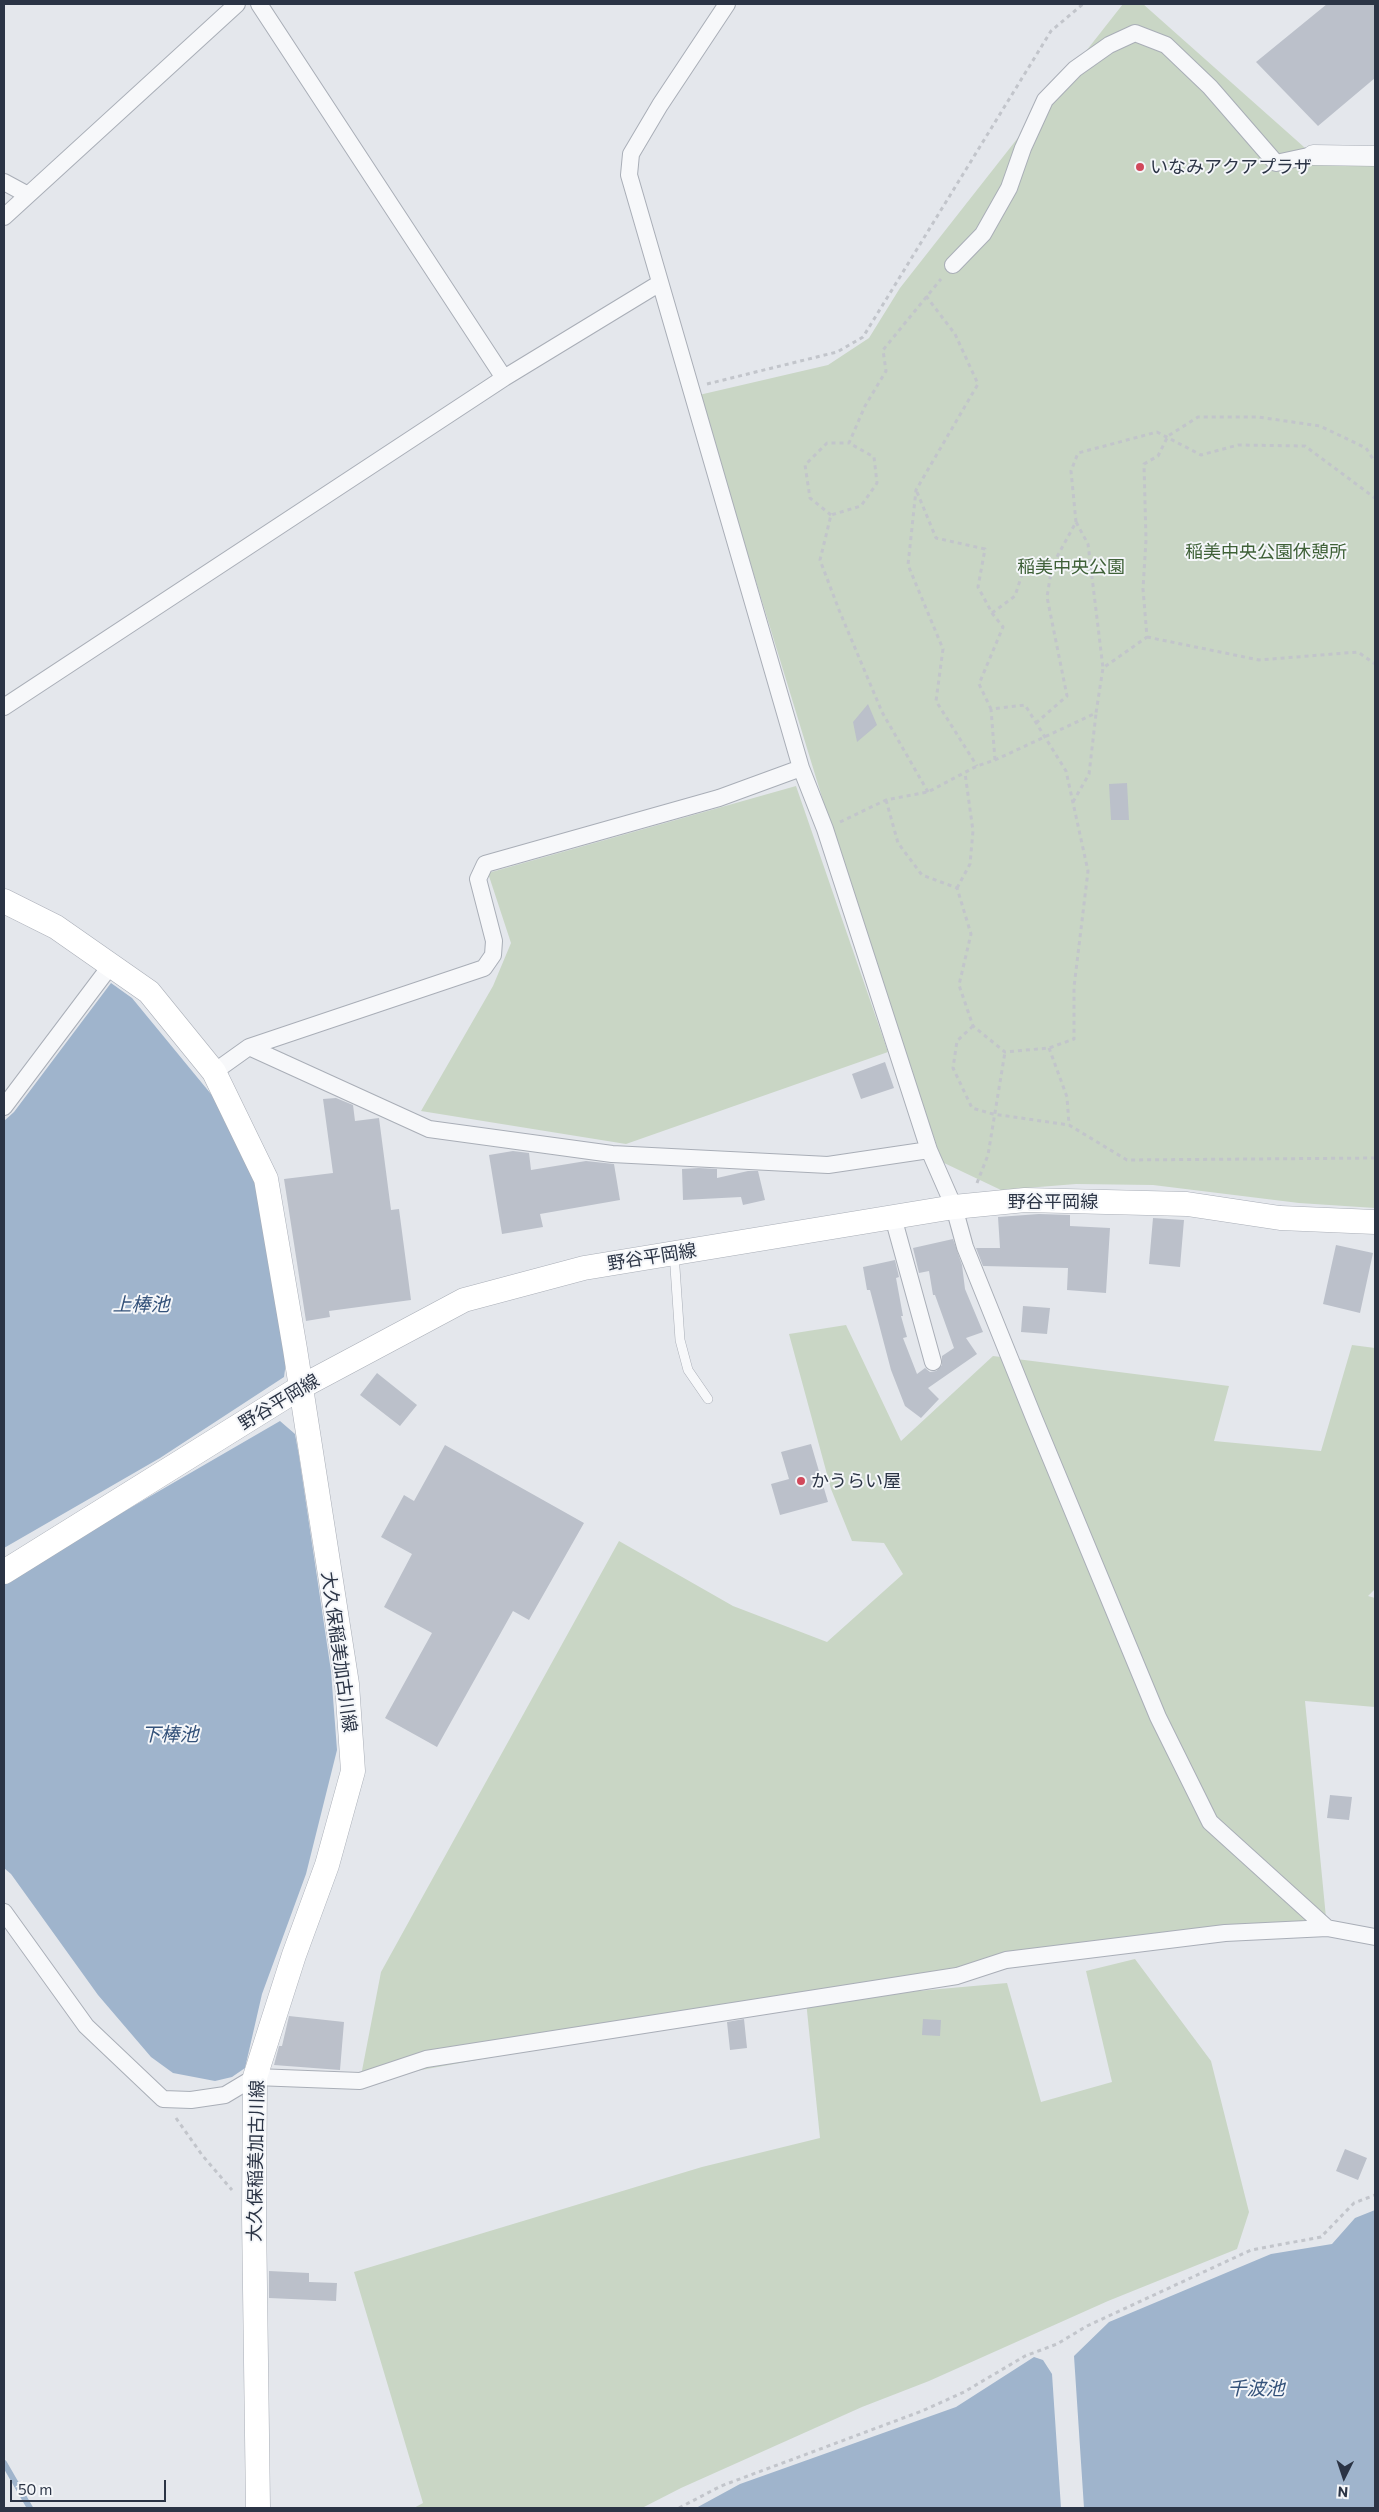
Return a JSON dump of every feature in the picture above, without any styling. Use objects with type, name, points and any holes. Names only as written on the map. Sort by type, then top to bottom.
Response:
[{"type":"main road","name":"大久保稲美加古川線","points":[[4,901],[56,927],[149,992],[214,1072],[266,1179],[301,1387],[347,1684],[353,1771],[327,1866],[294,1955],[256,2077],[254,2215],[258,2508]]},
{"type":"main road","name":"野谷平岡線","points":[[4,1572],[301,1387],[464,1300],[584,1268],[954,1208],[1025,1200],[1187,1204],[1280,1218],[1375,1222]]},
{"type":"street","points":[[4,217],[237,4]]},
{"type":"street","points":[[258,4],[504,378]]},
{"type":"street","points":[[727,4],[660,105],[631,154],[629,175],[689,388],[801,768],[825,829],[929,1150],[954,1208],[965,1247],[1113,1612],[1158,1717],[1210,1822],[1327,1928]]},
{"type":"street","points":[[953,265],[983,234],[1009,188],[1023,148],[1045,100],[1075,69],[1109,46],[1135,33],[1166,45],[1210,87],[1276,163],[1313,155],[1375,156]]},
{"type":"street","points":[[4,182],[28,195]]},
{"type":"street","points":[[4,707],[504,378],[660,283]]},
{"type":"street","points":[[214,1072],[249,1046],[484,968],[492,955],[494,941],[478,879],[485,864],[719,798],[801,768]]},
{"type":"street","points":[[4,1107],[110,965]]},
{"type":"street","points":[[249,1046],[429,1129],[612,1154],[828,1165],[929,1150]]},
{"type":"street","points":[[893,1218],[934,1362]]},
{"type":"street","points":[[4,1912],[86,2026],[163,2099],[191,2100],[225,2095],[256,2077],[360,2080],[426,2059],[957,1976],[1006,1960],[1225,1933],[1327,1928],[1375,1937]]},
{"type":"lane","points":[[674,1253],[680,1340],[688,1370],[708,1399]]},
{"type":"path","points":[[689,388],[836,352],[862,337],[1051,31],[1083,4]]},
{"type":"path","points":[[850,443],[865,406],[886,371],[884,350],[953,265]]},
{"type":"path","points":[[926,296],[955,334],[978,384],[916,490],[908,565],[944,649],[936,701],[977,766]]},
{"type":"path","points":[[1147,637],[1143,589],[1146,540],[1144,464],[1158,456],[1168,436],[1198,417],[1258,417],[1320,426],[1366,448],[1375,462]]},
{"type":"path","points":[[1073,802],[1089,774],[1103,668],[1088,544],[1076,522],[1071,471],[1078,453],[1158,432],[1201,455],[1238,444],[1304,446],[1375,498]]},
{"type":"path","points":[[827,443],[850,443],[874,457],[877,483],[861,506],[831,515],[810,498],[805,465],[827,443]]},
{"type":"path","points":[[916,490],[936,538],[985,549],[978,587],[992,613],[1003,627],[980,684],[991,709],[995,760]]},
{"type":"path","points":[[831,515],[820,560],[882,712],[928,792]]},
{"type":"path","points":[[1036,723],[1067,696],[1047,597],[1052,566],[1076,522]]},
{"type":"path","points":[[992,613],[1015,596],[1025,565],[1052,566]]},
{"type":"path","points":[[1103,668],[1147,637],[1259,660],[1358,652],[1375,664]]},
{"type":"path","points":[[965,773],[973,831],[970,864],[957,888],[971,934],[959,985],[973,1026],[1005,1052],[1049,1048],[1074,1039],[1074,987],[1088,871],[1066,771],[1025,705],[991,709]]},
{"type":"path","points":[[825,829],[886,800],[928,792],[977,766],[995,760],[1096,713]]},
{"type":"path","points":[[886,800],[898,843],[922,875],[957,888]]},
{"type":"path","points":[[973,1026],[956,1041],[953,1068],[972,1108],[993,1114],[1069,1125],[1127,1160],[1375,1158]]},
{"type":"path","points":[[1049,1048],[1067,1097],[1069,1125]]},
{"type":"path","points":[[976,1187],[988,1154],[993,1114],[1005,1052]]},
{"type":"path","points":[[163,2099],[202,2155],[254,2215]]},
{"type":"path","points":[[678,2508],[721,2486],[922,2412],[964,2392],[1025,2356],[1057,2344],[1087,2326],[1251,2250],[1321,2237],[1354,2203],[1375,2195]]},
{"type":"green space","name":"稲美中央公園","points":[[1123,4],[1143,4],[1313,155],[1375,155],[1375,1208],[1299,1203],[1153,1185],[1076,1184],[1001,1190],[942,1162],[832,830],[699,395],[828,365],[869,338],[900,288]]},
{"type":"green space","points":[[796,786],[888,1052],[626,1144],[421,1111],[493,986],[511,943],[488,873]]},
{"type":"green space","points":[[846,1325],[901,1441],[993,1356],[1229,1386],[1214,1441],[1321,1451],[1352,1345],[1375,1348],[1375,1589],[1368,1596],[1375,1598],[1375,1707],[1305,1701],[1327,1928],[1100,1948],[360,2081],[381,1972],[619,1541],[733,1606],[827,1642],[903,1574],[884,1543],[852,1541],[831,1489],[789,1334]]},
{"type":"green space","points":[[1135,1959],[1211,2061],[1249,2212],[1237,2249],[1108,2301],[929,2381],[862,2407],[681,2488],[642,2508],[414,2508],[423,2503],[354,2272],[702,2167],[820,2138],[806,2001],[1007,1983],[1041,2102],[1112,2082],[1086,1971]]},
{"type":"water","name":"上棒池","points":[[111,983],[132,998],[220,1105],[263,1199],[287,1355],[284,1377],[160,1458],[4,1548],[4,1121],[14,1112]]},
{"type":"water","name":"下棒池","points":[[280,1421],[295,1434],[299,1456],[331,1671],[337,1750],[306,1874],[262,1994],[245,2068],[232,2077],[215,2081],[173,2073],[151,2057],[98,1995],[11,1874],[4,1868],[4,1581]]},
{"type":"water","name":"千波池","points":[[1375,2210],[1375,2508],[1084,2508],[1074,2356],[1109,2322],[1271,2254],[1332,2244],[1355,2218]]},
{"type":"water","points":[[1034,2357],[1043,2360],[1052,2374],[1061,2508],[696,2508],[740,2484],[956,2407]]},
{"type":"building","points":[[1327,4],[1375,4],[1375,78],[1318,126],[1256,62]]},
{"type":"building","points":[[868,704],[877,725],[857,742],[853,722]]},
{"type":"building","points":[[1127,783],[1129,820],[1111,820],[1109,784]]},
{"type":"building","points":[[885,1062],[894,1088],[861,1099],[852,1074]]},
{"type":"building","points":[[336,1098],[353,1105],[355,1121],[379,1118],[391,1210],[399,1209],[411,1300],[329,1311],[330,1317],[306,1321],[284,1179],[333,1173],[323,1099]]},
{"type":"building","points":[[513,1151],[529,1153],[531,1170],[586,1161],[614,1164],[620,1200],[540,1214],[543,1227],[502,1234],[489,1155]]},
{"type":"building","points":[[682,1169],[717,1169],[717,1178],[748,1171],[758,1171],[765,1200],[743,1205],[741,1197],[683,1200]]},
{"type":"building","points":[[1039,1214],[1070,1215],[1070,1226],[1110,1228],[1106,1293],[1067,1290],[1068,1268],[983,1266],[976,1248],[1000,1248],[998,1217]]},
{"type":"building","points":[[1153,1218],[1184,1220],[1180,1267],[1149,1264]]},
{"type":"building","points":[[953,1239],[962,1265],[965,1289],[983,1332],[966,1338],[977,1354],[928,1388],[939,1399],[921,1418],[905,1406],[891,1370],[870,1290],[867,1290],[863,1267],[895,1260],[899,1277],[896,1278],[903,1316],[901,1316],[907,1337],[903,1338],[917,1374],[925,1368],[930,1372],[936,1371],[942,1365],[942,1356],[954,1348],[935,1295],[933,1295],[929,1271],[919,1273],[913,1248]]},
{"type":"building","points":[[1336,1245],[1373,1253],[1360,1313],[1323,1304]]},
{"type":"building","points":[[1023,1306],[1050,1308],[1047,1334],[1021,1332]]},
{"type":"building","points":[[377,1373],[417,1405],[400,1426],[360,1395]]},
{"type":"building","name":"かうらい屋","points":[[811,1444],[828,1502],[780,1515],[771,1484],[789,1479],[781,1452]]},
{"type":"building","points":[[445,1445],[584,1523],[529,1620],[513,1611],[437,1747],[385,1718],[432,1633],[384,1607],[412,1554],[381,1537],[404,1495],[414,1501]]},
{"type":"building","points":[[1330,1795],[1352,1797],[1349,1820],[1327,1818]]},
{"type":"building","points":[[289,2016],[344,2022],[340,2070],[274,2065],[279,2046],[282,2046]]},
{"type":"building","points":[[744,2019],[747,2048],[730,2050],[727,2022]]},
{"type":"building","points":[[923,2019],[941,2020],[940,2036],[922,2035]]},
{"type":"building","points":[[1345,2149],[1367,2158],[1358,2180],[1336,2171]]},
{"type":"building","points":[[269,2271],[309,2273],[309,2282],[337,2283],[336,2301],[269,2298]]},
{"type":"waterway","points":[[4,2463],[30,2508]]},
{"type":"place","name":"いなみアクアプラザ","points":[[1140,167]]},
{"type":"place","name":"かうらい屋","points":[[801,1481]]},
{"type":"park label","name":"稲美中央公園休憩所","points":[[1266,552]]}]
